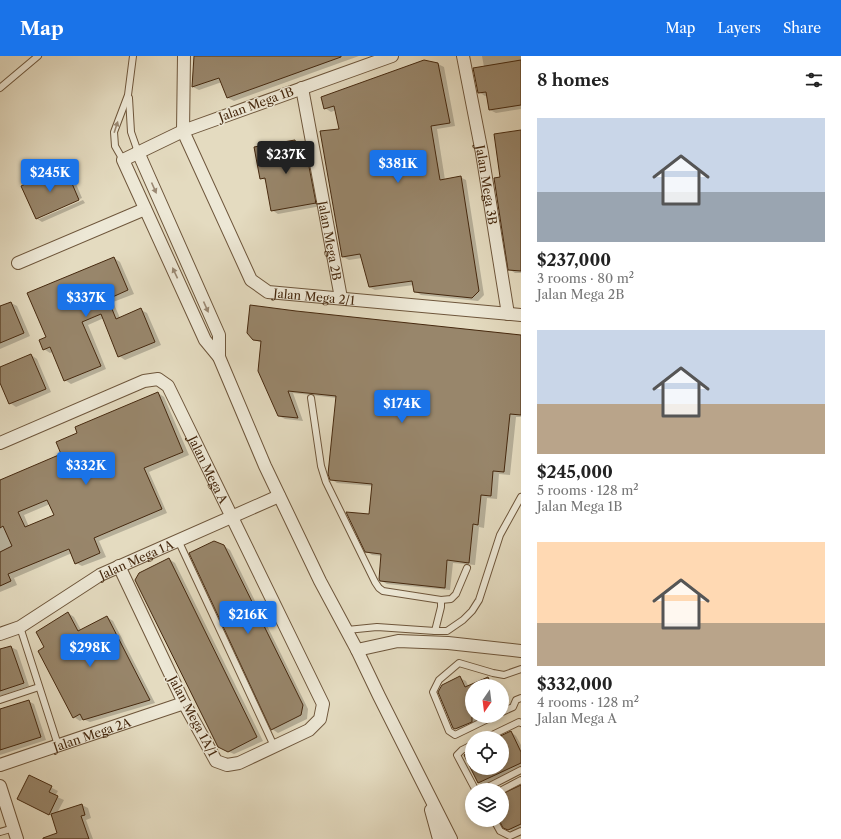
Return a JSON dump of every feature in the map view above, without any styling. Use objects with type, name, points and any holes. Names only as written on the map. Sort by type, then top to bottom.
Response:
[{"type":"street","points":[[182,130],[184,56]]},
{"type":"street","name":"Jalan Mega 1B","points":[[123,160],[182,130],[392,56]]},
{"type":"street","name":"Jalan Mega 3B","points":[[463,56],[482,153],[508,314]]},
{"type":"street","name":"Jalan Mega 2B","points":[[302,88],[341,298]]},
{"type":"street","name":"Jalan Mega 2/1","points":[[182,130],[251,280],[268,292],[521,315]]},
{"type":"street","points":[[138,152],[219,335],[219,357]]},
{"type":"street","points":[[123,160],[206,340],[219,357],[279,496],[320,581],[347,630],[451,839]]},
{"type":"street","points":[[18,263],[145,209]]},
{"type":"street","name":"Jalan Mega A","points":[[0,443],[144,381],[158,379],[168,386],[323,704],[320,719]]},
{"type":"street","name":"Jalan Mega 1A","points":[[0,634],[20,627],[100,575],[279,496]]},
{"type":"street","name":"Jalan Mega 1A/1","points":[[119,566],[184,703],[216,761],[226,765],[239,763],[309,730],[320,719]]},
{"type":"street","points":[[357,650],[398,641],[448,643],[521,651]]},
{"type":"street","name":"Jalan Mega 2A","points":[[0,765],[184,703]]},
{"type":"street","points":[[0,786],[16,833]]},
{"type":"street","points":[[425,787],[439,839]]},
{"type":"lane","points":[[0,88],[38,56]]},
{"type":"lane","points":[[123,160],[115,146],[114,132],[128,95],[134,56]]},
{"type":"lane","points":[[128,95],[131,132],[138,152]]},
{"type":"lane","points":[[311,398],[321,466],[326,482],[379,588],[383,591],[441,600],[451,600],[456,594],[467,568]]},
{"type":"lane","points":[[347,630],[377,627],[447,631],[463,620],[472,611],[479,600],[500,536],[521,498]]},
{"type":"lane","points":[[178,540],[274,746]]},
{"type":"lane","points":[[435,631],[441,607],[441,600]]},
{"type":"lane","points":[[20,627],[58,745]]},
{"type":"lane","points":[[480,723],[455,735],[449,731],[434,692],[439,680],[459,663],[504,675],[521,669]]},
{"type":"lane","points":[[0,700],[39,687]]},
{"type":"lane","points":[[509,709],[513,707],[516,700],[521,698]]},
{"type":"lane","points":[[500,731],[519,722],[521,723]]},
{"type":"lane","points":[[465,748],[457,755],[465,770]]},
{"type":"lane","points":[[468,775],[475,789],[482,790],[521,770]]},
{"type":"lane","points":[[509,786],[521,780]]},
{"type":"lane","points":[[498,827],[500,831],[510,836],[521,831]]},
{"type":"lane","points":[[0,832],[16,833]]},
{"type":"building","points":[[194,56],[341,57],[227,98],[219,78],[192,87]]},
{"type":"building","points":[[424,60],[438,63],[450,123],[431,126],[440,180],[461,176],[479,291],[472,298],[414,292],[412,281],[369,287],[360,254],[342,257],[320,131],[339,129],[334,106],[324,109],[321,97]]},
{"type":"building","points":[[521,60],[521,105],[489,110],[486,92],[478,93],[473,68]]},
{"type":"building","points":[[521,130],[521,271],[508,270],[494,178],[500,177],[494,134]]},
{"type":"building","points":[[295,140],[297,147],[305,146],[316,203],[271,211],[265,178],[260,179],[254,147]]},
{"type":"building","points":[[65,167],[79,200],[36,219],[21,186]]},
{"type":"building","points":[[114,257],[128,290],[108,299],[116,319],[141,308],[155,342],[118,357],[101,314],[82,322],[101,366],[64,381],[50,347],[43,350],[39,340],[46,337],[27,293]]},
{"type":"building","points":[[11,302],[24,333],[0,343],[0,306]]},
{"type":"building","points":[[250,305],[521,335],[521,415],[510,414],[504,472],[493,471],[491,496],[481,495],[478,525],[473,524],[469,563],[447,560],[445,588],[380,581],[381,554],[365,552],[346,512],[369,514],[372,484],[330,480],[328,474],[336,396],[288,391],[298,418],[278,416],[258,371],[261,341],[253,340],[247,333]]},
{"type":"building","points":[[31,354],[46,389],[9,404],[0,383],[0,367]]},
{"type":"building","points":[[158,392],[183,452],[144,468],[162,509],[94,538],[100,553],[75,564],[69,549],[8,574],[11,581],[0,586],[0,552],[12,546],[3,526],[0,528],[0,480],[61,454],[56,442],[77,433],[75,427]],"holes":[[[47,500],[54,515],[25,527],[18,512]]]},
{"type":"building","points":[[214,541],[224,545],[303,705],[301,715],[271,730],[189,553]]},
{"type":"building","points":[[169,558],[257,737],[228,752],[218,747],[135,580],[139,573]]},
{"type":"building","points":[[68,612],[78,631],[107,616],[150,700],[83,720],[80,714],[73,718],[38,651],[44,647],[36,632]]},
{"type":"building","points":[[11,646],[24,683],[0,691],[0,649]]},
{"type":"building","points":[[460,676],[465,687],[465,723],[470,723],[455,729],[453,728],[438,692],[442,685]]},
{"type":"building","points":[[29,700],[41,737],[0,750],[0,709]]},
{"type":"building","points":[[511,731],[521,752],[521,763],[509,769],[509,732]]},
{"type":"building","points":[[29,775],[52,786],[49,792],[58,796],[49,815],[17,799]]},
{"type":"building","points":[[474,775],[495,775],[478,783]]},
{"type":"building","points":[[521,785],[521,824],[508,830],[502,827],[509,827],[509,791]]},
{"type":"building","points":[[82,804],[85,815],[81,816],[89,839],[43,839],[57,833],[51,814]]}]
